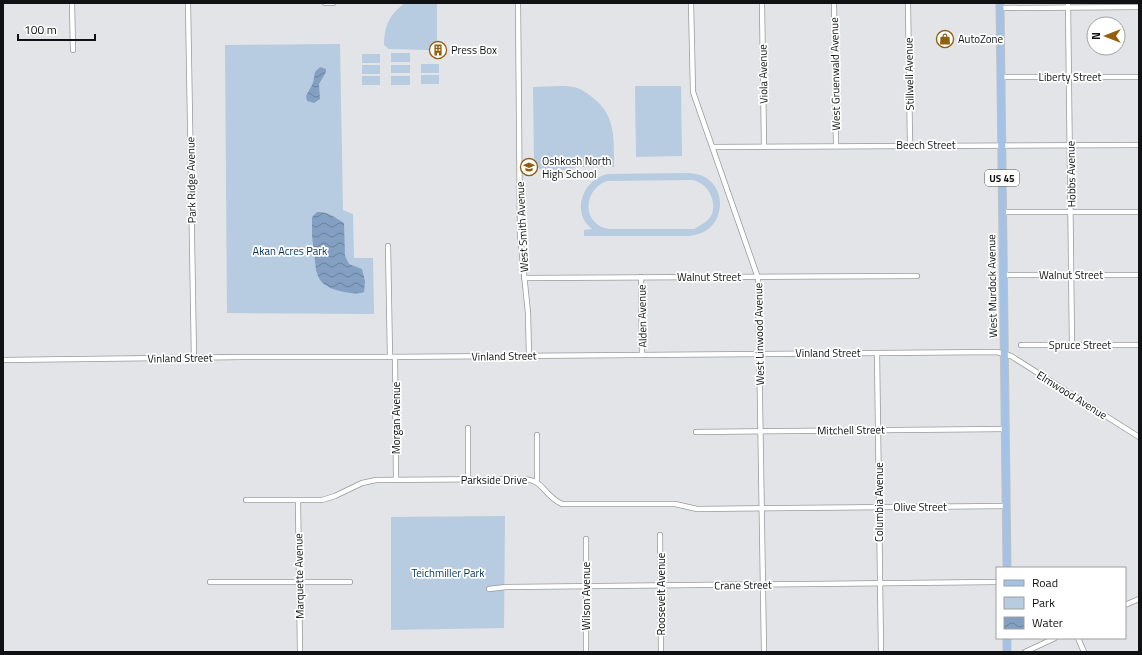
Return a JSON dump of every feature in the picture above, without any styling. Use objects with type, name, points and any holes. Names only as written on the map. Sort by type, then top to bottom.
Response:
[{"type":"main road","name":"West Murdock Avenue","points":[[1000,5],[1007,567]]},
{"type":"main road","points":[[1007,639],[1007,652]]},
{"type":"street","points":[[72,3],[73,50]]},
{"type":"street","name":"Park Ridge Avenue","points":[[188,3],[194,358]]},
{"type":"street","points":[[325,3],[333,3]]},
{"type":"street","name":"West Smith Avenue","points":[[518,3],[520,236],[528,313],[529,356]]},
{"type":"street","name":"West Linwood Avenue","points":[[691,3],[692,89],[758,278],[764,652]]},
{"type":"street","name":"Viola Avenue","points":[[762,3],[764,146]]},
{"type":"street","name":"West Gruenwald Avenue","points":[[834,3],[836,145]]},
{"type":"street","name":"Stillwell Avenue","points":[[908,3],[910,145]]},
{"type":"street","points":[[1000,5],[1139,7]]},
{"type":"street","name":"Hobbs Avenue","points":[[1069,5],[1072,346]]},
{"type":"street","name":"Liberty Street","points":[[1001,77],[1139,77]]},
{"type":"street","name":"Beech Street","points":[[713,147],[836,145],[1139,145]]},
{"type":"street","points":[[1002,212],[1139,212]]},
{"type":"street","name":"Morgan Avenue","points":[[388,246],[396,480]]},
{"type":"street","name":"Walnut Street","points":[[1003,275],[1139,275]]},
{"type":"street","name":"Walnut Street","points":[[524,278],[917,276]]},
{"type":"street","name":"Alden Avenue","points":[[642,277],[642,354]]},
{"type":"street","name":"Spruce Street","points":[[1021,345],[1139,345]]},
{"type":"street","name":"Vinland Street","points":[[3,360],[760,353],[997,352],[1004,354]]},
{"type":"street","name":"Columbia Avenue","points":[[877,353],[881,652]]},
{"type":"street","name":"Elmwood Avenue","points":[[1004,354],[1012,356],[1139,438]]},
{"type":"street","points":[[468,428],[468,480]]},
{"type":"street","name":"Mitchell Street","points":[[696,432],[1005,429]]},
{"type":"street","points":[[537,435],[537,482]]},
{"type":"street","name":"Parkside Drive","points":[[246,500],[316,500],[328,498],[366,482],[376,480],[527,479],[537,482],[553,500],[562,504],[675,504],[697,509],[762,508]]},
{"type":"street","name":"Marquette Avenue","points":[[298,501],[300,652]]},
{"type":"street","name":"Olive Street","points":[[762,508],[1006,506]]},
{"type":"street","name":"Roosevelt Avenue","points":[[660,535],[661,652]]},
{"type":"street","name":"Wilson Avenue","points":[[586,539],[586,652]]},
{"type":"street","points":[[210,582],[350,582]]},
{"type":"street","name":"Crane Street","points":[[489,589],[506,587],[996,582]]},
{"type":"street","points":[[1126,605],[1139,599]]},
{"type":"street","points":[[1025,652],[1054,639]]},
{"type":"street","points":[[1078,639],[1084,652]]},
{"type":"green space","points":[[405,3],[437,3],[437,44],[431,50],[389,49],[384,45],[385,32],[389,21],[395,12]]},
{"type":"green space","name":"Akan Acres Park","points":[[340,44],[343,210],[353,214],[354,258],[373,258],[374,314],[227,313],[225,45]]},
{"type":"green space","points":[[391,53],[410,53],[410,62],[391,62]]},
{"type":"green space","points":[[362,54],[380,54],[380,63],[362,63]]},
{"type":"green space","points":[[421,64],[439,64],[439,73],[421,73]]},
{"type":"green space","points":[[362,65],[380,65],[380,74],[362,74]]},
{"type":"green space","points":[[391,65],[410,65],[410,73],[391,73]]},
{"type":"green space","points":[[421,75],[439,75],[439,84],[421,84]]},
{"type":"green space","points":[[362,76],[380,76],[380,85],[362,85]]},
{"type":"green space","points":[[391,76],[410,76],[410,85],[391,85]]},
{"type":"green space","points":[[569,86],[586,92],[600,104],[610,120],[612,128],[614,167],[576,167],[570,170],[541,170],[534,164],[533,87]]},
{"type":"green space","points":[[635,86],[681,86],[682,156],[636,157]]},
{"type":"green space","points":[[689,173],[700,175],[709,180],[718,192],[720,199],[719,213],[712,225],[707,230],[691,236],[584,236],[584,230],[592,229],[582,214],[582,198],[591,183],[598,177],[607,174]],"holes":[[[692,180],[704,185],[713,201],[713,210],[709,219],[694,229],[609,229],[600,226],[594,221],[590,214],[588,207],[593,192],[599,185],[607,181]]]},
{"type":"green space","name":"Teichmiller Park","points":[[505,516],[504,628],[391,630],[391,517]]},
{"type":"water","points":[[320,67],[326,69],[326,72],[319,84],[320,99],[314,103],[307,101],[306,96],[313,83],[315,72]]},
{"type":"water","points":[[317,212],[328,214],[344,223],[345,256],[349,264],[362,269],[365,281],[364,292],[351,293],[340,291],[330,288],[320,279],[316,270],[312,236],[312,217]]},
{"type":"place","name":"AutoZone","points":[[945,39]]},
{"type":"place","name":"Press Box","points":[[438,50]]},
{"type":"place","name":"Oshkosh North High School","points":[[529,167]]}]
